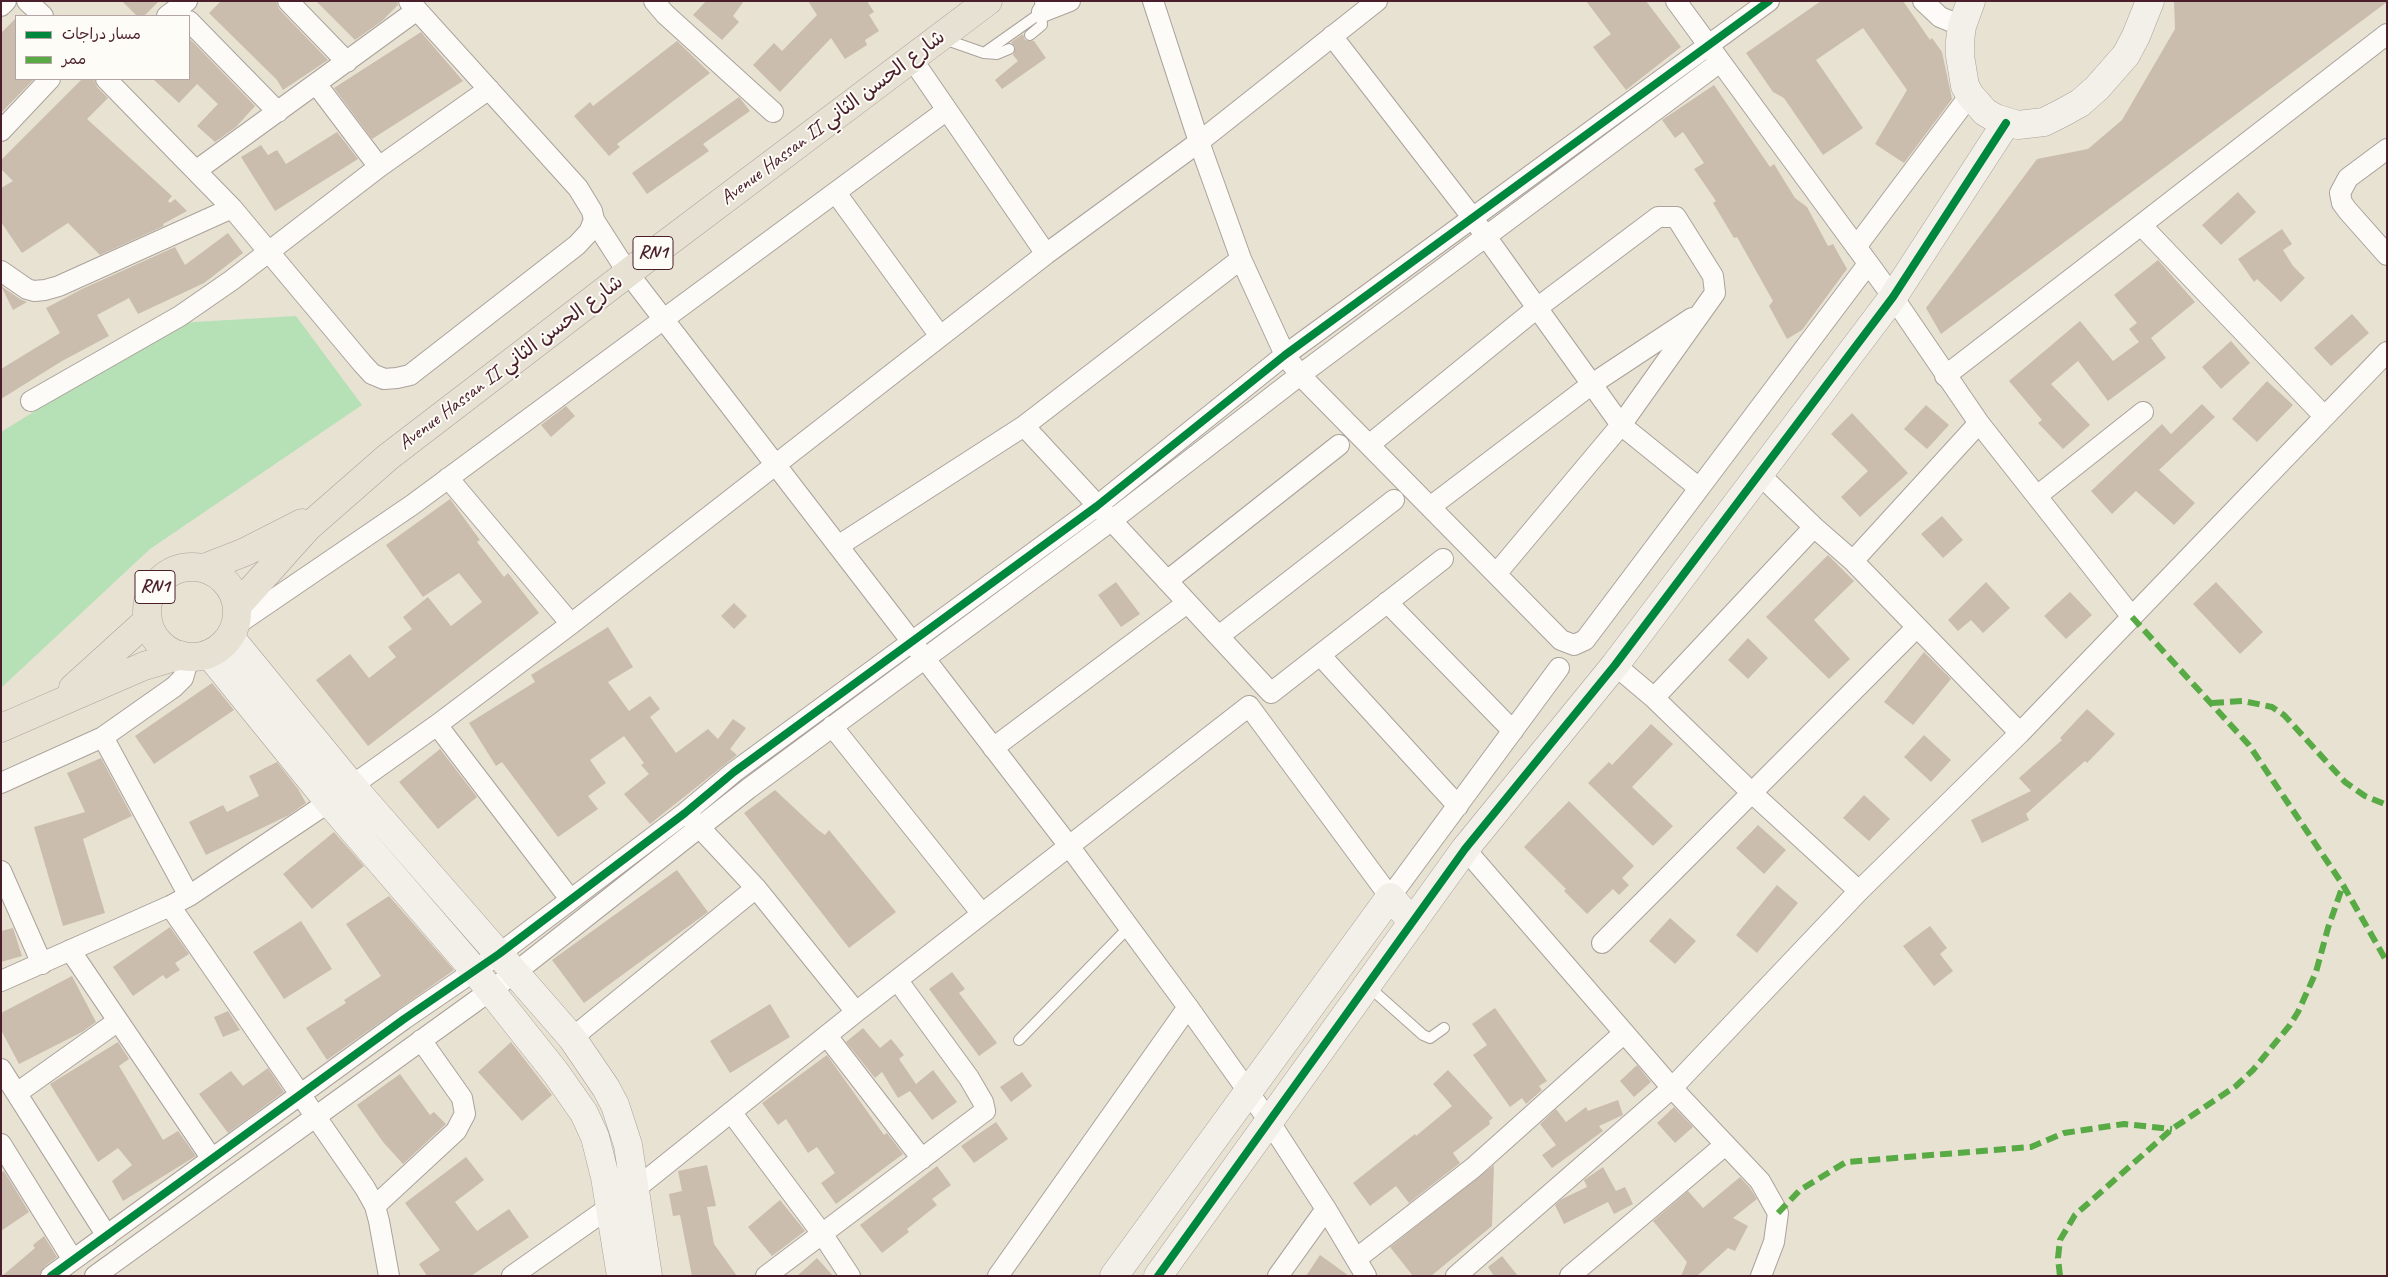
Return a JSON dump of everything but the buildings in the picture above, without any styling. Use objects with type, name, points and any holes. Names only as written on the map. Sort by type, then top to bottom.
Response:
[{"type":"main road","name":"Avenue Hassan II شارع الحسن الثاني","points":[[214,639],[283,553],[323,512],[388,457],[988,1]]},
{"type":"main road","name":"Avenue Hassan II شارع الحسن الثاني","points":[[204,568],[265,542],[323,512]]},
{"type":"main road","name":"RN1","points":[[1,728],[144,666],[214,639],[232,590],[222,578],[204,568],[189,567],[174,570],[162,578],[152,590],[148,605],[148,620],[156,638],[171,652],[214,639]]},
{"type":"main road","name":"RN1","points":[[48,708],[96,668],[148,620]]},
{"type":"street","points":[[1,6],[6,1]]},
{"type":"street","points":[[28,1],[42,15]]},
{"type":"street","points":[[288,1],[346,62]]},
{"type":"street","points":[[654,1],[665,14],[773,112]]},
{"type":"street","points":[[1041,7],[1070,1]]},
{"type":"street","points":[[1153,1],[1199,142],[1241,259],[1285,355],[1300,374],[1560,640],[1574,645],[1585,640],[1868,264]]},
{"type":"street","points":[[1676,1],[1893,297],[1945,376],[1979,423],[2132,617]]},
{"type":"street","points":[[507,963],[570,899],[685,813],[734,772],[1097,506],[1285,355],[1769,1]]},
{"type":"street","points":[[1923,1],[1940,17],[1967,14],[1960,56],[1965,86],[1970,96],[1985,112],[2006,123],[2030,125],[2044,122],[2080,103],[2112,73],[2126,55],[2150,1]]},
{"type":"street","points":[[1,981],[189,896],[352,786],[437,725],[571,624],[1046,254],[1199,142],[1372,3]]},
{"type":"street","points":[[197,170],[317,85],[413,6],[578,188],[592,210],[594,220],[628,273],[663,320],[1069,846],[1188,1007],[1269,1121],[1361,1267],[1624,1033]]},
{"type":"street","points":[[190,22],[278,112]]},
{"type":"street","points":[[1945,376],[2387,34]]},
{"type":"street","points":[[1332,36],[1472,217],[1622,425],[1699,488]]},
{"type":"street","points":[[912,59],[1046,254]]},
{"type":"street","points":[[1,1144],[79,1256],[97,1274],[421,1040],[482,981],[700,826],[832,726],[1111,521],[1300,374],[1720,62]]},
{"type":"street","points":[[1,131],[49,80]]},
{"type":"street","points":[[107,80],[197,170],[232,208],[372,374],[384,379],[410,374],[577,245],[589,232],[594,220]]},
{"type":"street","points":[[317,85],[379,167]]},
{"type":"street","points":[[31,401],[180,316],[270,251],[379,167],[489,89]]},
{"type":"street","points":[[1856,247],[1970,96]]},
{"type":"street","points":[[1,783],[104,737],[174,687],[214,639],[448,478],[947,110]]},
{"type":"street","points":[[1158,1276],[1465,849],[1615,665],[1893,297],[2006,123]]},
{"type":"street","points":[[2387,149],[2348,178],[2340,193],[2342,203],[2387,255]]},
{"type":"street","points":[[836,193],[940,336]]},
{"type":"street","points":[[1,271],[27,288],[34,291],[45,290],[59,286],[232,208]]},
{"type":"street","points":[[1369,445],[1537,308],[1658,217],[1676,217],[1713,276],[1715,293],[1622,425],[1496,574]]},
{"type":"street","points":[[2141,225],[2324,416]]},
{"type":"street","points":[[838,546],[1024,426],[1241,259]]},
{"type":"street","points":[[1430,507],[1592,384],[1702,312]]},
{"type":"street","points":[[1456,1276],[1672,1088],[1859,891],[2020,733],[2387,352]]},
{"type":"street","points":[[2037,496],[2143,412]]},
{"type":"street","points":[[1853,561],[1979,423]]},
{"type":"street","points":[[1024,426],[1271,693],[1443,559]]},
{"type":"street","points":[[1167,581],[1339,445]]},
{"type":"street","points":[[1760,475],[1814,527],[1853,561],[2020,733]]},
{"type":"street","points":[[448,478],[571,624]]},
{"type":"street","points":[[1219,636],[1394,500]]},
{"type":"street","points":[[1654,698],[1814,527]]},
{"type":"street","points":[[1387,602],[1513,731]]},
{"type":"street","points":[[993,748],[1188,603]]},
{"type":"street","points":[[1602,943],[1916,628]]},
{"type":"street","points":[[214,639],[352,786],[572,1038],[615,1105],[628,1145],[648,1276]]},
{"type":"street","points":[[214,639],[329,802],[482,981],[556,1074],[584,1113],[595,1137],[601,1158],[621,1276]]},
{"type":"street","points":[[1320,656],[1458,806]]},
{"type":"street","points":[[1615,665],[1654,698],[1752,793],[1859,891]]},
{"type":"street","points":[[1114,1276],[1246,1091],[1559,668]]},
{"type":"street","points":[[512,1276],[634,1190],[856,1012],[1249,706],[1390,897],[1414,922]]},
{"type":"street","points":[[437,725],[570,899]]},
{"type":"street","points":[[832,726],[982,914]]},
{"type":"street","points":[[104,737],[189,896]]},
{"type":"street","points":[[685,813],[700,826],[756,888],[856,1012]]},
{"type":"street","points":[[1465,849],[1672,1088],[1760,1182],[1778,1213],[1774,1242],[1761,1276]]},
{"type":"street","points":[[1,871],[42,964]]},
{"type":"street","points":[[572,1038],[756,888]]},
{"type":"street","points":[[170,906],[301,1094],[375,1206],[389,1276]]},
{"type":"street","points":[[70,950],[212,1159]]},
{"type":"street","points":[[51,1276],[404,1019],[482,981]]},
{"type":"street","points":[[766,1276],[983,1114],[985,1107],[969,1078],[898,981]]},
{"type":"street","points":[[998,1276],[1188,1007]]},
{"type":"street","points":[[16,1093],[118,1021]]},
{"type":"street","points":[[827,1036],[922,1160]]},
{"type":"street","points":[[375,1206],[456,1131],[465,1114],[462,1098],[421,1040]]},
{"type":"street","points":[[1,1069],[107,1236]]},
{"type":"street","points":[[731,1112],[823,1235],[850,1276]]},
{"type":"street","points":[[1570,1276],[1726,1145]]},
{"type":"street","points":[[1278,1276],[1326,1209]]},
{"type":"lane","points":[[984,53],[1041,7]]},
{"type":"lane","points":[[1030,36],[1042,25],[1041,7]]},
{"type":"lane","points":[[940,37],[984,53],[997,54],[1009,49]]},
{"type":"lane","points":[[1019,1040],[1129,927]]},
{"type":"lane","points":[[1367,986],[1422,1035],[1430,1038],[1444,1028]]},
{"type":"green space","points":[[296,316],[362,405],[150,549],[1,688],[1,432],[178,323]]},
{"type":"marked path","points":[[2132,617],[2249,745],[2343,885],[2387,962]]},
{"type":"marked path","points":[[2212,703],[2243,701],[2272,707],[2284,715],[2345,782],[2365,796],[2387,805]]},
{"type":"marked path","points":[[2060,1276],[2058,1258],[2060,1240],[2075,1215],[2172,1129],[2236,1086],[2253,1070],[2290,1025],[2316,972],[2328,928],[2343,885]]},
{"type":"marked path","points":[[1778,1213],[1800,1190],[1846,1162],[2031,1147],[2064,1133],[2124,1124],[2172,1129]]},
{"type":"cycle path","points":[[51,1276],[404,1019],[499,954],[685,813],[734,772],[1097,506],[1285,355],[1769,1]]},
{"type":"cycle path","points":[[1158,1276],[1465,849],[1615,665],[1893,297],[2006,123]]}]
